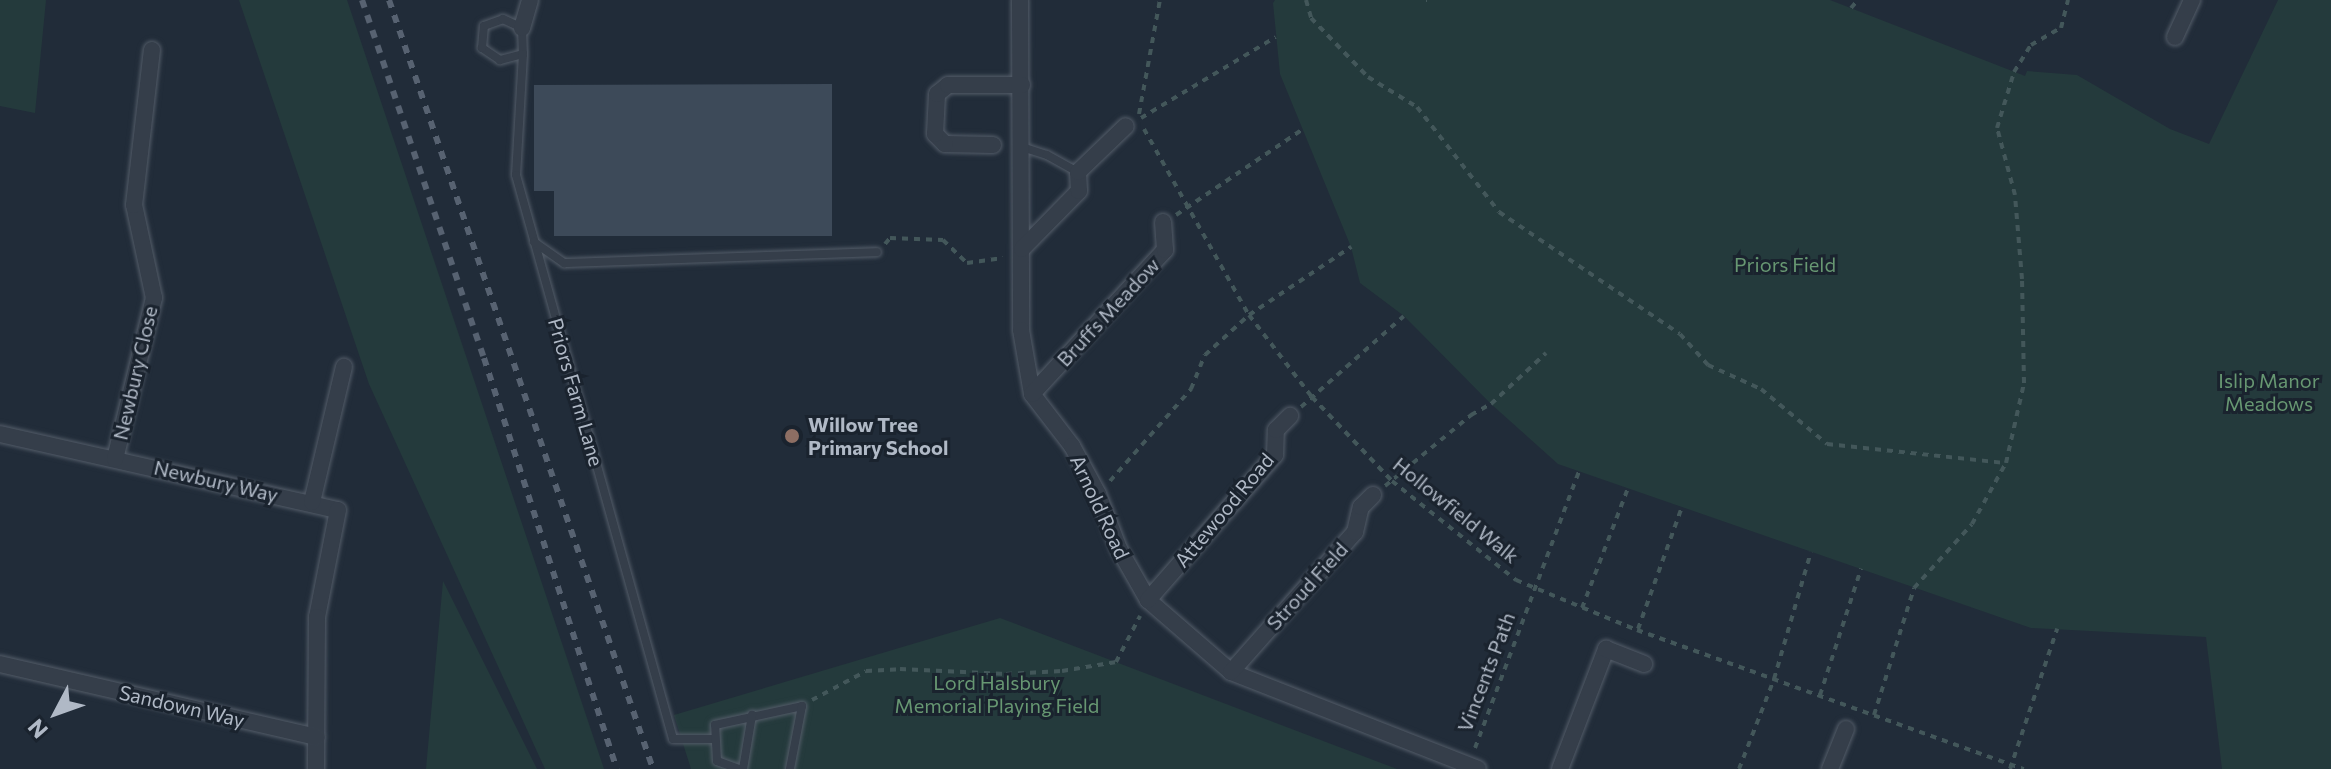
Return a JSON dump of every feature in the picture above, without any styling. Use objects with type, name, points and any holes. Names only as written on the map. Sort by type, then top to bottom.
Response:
[{"type":"street","name":"Priors Farm Lane","points":[[522,28],[530,0]]},
{"type":"street","name":"Arnold Road","points":[[1020,0],[1021,330],[1032,394],[1072,446],[1098,494],[1119,549],[1148,600],[1231,672],[1473,767]]},
{"type":"street","points":[[2175,37],[2192,0]]},
{"type":"street","name":"Newbury Close","points":[[115,459],[154,298],[134,205],[152,50]]},
{"type":"street","points":[[993,145],[945,144],[935,134],[937,94],[948,85],[1022,85]]},
{"type":"street","points":[[1022,249],[1079,191],[1078,172],[1132,123]]},
{"type":"street","name":"Bruffs Meadow","points":[[1032,394],[1165,250],[1163,222]]},
{"type":"street","points":[[312,502],[344,367]]},
{"type":"street","name":"Attewood Road","points":[[1148,600],[1275,455],[1276,430],[1290,416]]},
{"type":"street","name":"Newbury Way","points":[[0,434],[338,510],[317,617],[317,737]]},
{"type":"street","name":"Stroud Field","points":[[1231,672],[1355,532],[1361,507],[1373,495]]},
{"type":"street","points":[[1560,769],[1606,649],[1644,664]]},
{"type":"street","name":"Sandown Way","points":[[0,664],[317,737]]},
{"type":"street","points":[[1830,769],[1846,729]]},
{"type":"street","points":[[316,769],[317,737]]},
{"type":"lane","points":[[522,28],[503,19],[484,26],[482,48],[500,60],[523,54]]},
{"type":"lane","name":"Priors Farm Lane","points":[[522,28],[516,175],[534,242],[673,739],[714,739]]},
{"type":"lane","points":[[1022,147],[1047,155],[1078,172]]},
{"type":"lane","points":[[534,242],[564,263],[877,252]]},
{"type":"lane","points":[[752,715],[741,769],[717,761],[715,725],[721,721],[752,715],[802,706],[790,769]]},
{"type":"path","points":[[1132,123],[1160,0]]},
{"type":"path","points":[[1306,0],[1311,18],[1368,77],[1417,107],[1499,212],[1680,334],[1708,365],[1761,389],[1827,444],[2006,463]]},
{"type":"path","points":[[1851,8],[1858,0]]},
{"type":"path","points":[[1874,715],[1914,588],[1972,524],[2006,463],[2024,383],[2022,279],[2015,195],[1997,128],[2014,72],[2031,45],[2061,28],[2068,0]]},
{"type":"path","points":[[1132,123],[1276,37]]},
{"type":"path","name":"Hollowfield Walk","points":[[1132,123],[1249,315],[1312,397],[1392,481],[1516,580],[1637,630],[2010,767],[2024,769]]},
{"type":"path","points":[[1163,222],[1303,129]]},
{"type":"path","points":[[877,252],[890,238],[943,240],[967,263],[985,262]]},
{"type":"path","points":[[1098,494],[1191,389],[1205,355],[1249,315],[1351,247]]},
{"type":"path","points":[[1290,416],[1404,316]]},
{"type":"path","points":[[1373,495],[1471,415],[1491,404],[1546,353]]},
{"type":"path","name":"Vincents Path","points":[[1473,767],[1534,589],[1579,471]]},
{"type":"path","points":[[1582,608],[1628,488]]},
{"type":"path","points":[[1637,630],[1682,507]]},
{"type":"path","points":[[1739,769],[1774,679],[1811,552]]},
{"type":"path","points":[[1820,695],[1861,569]]},
{"type":"path","points":[[802,706],[866,671],[900,669],[1006,674],[1062,671],[1116,662],[1148,600]]},
{"type":"path","points":[[2010,767],[2057,629]]},
{"type":"green space","points":[[0,0],[46,0],[35,113],[0,106]]},
{"type":"green space","points":[[239,0],[347,0],[604,769],[545,769],[369,384]]},
{"type":"green space","name":"Priors Field","points":[[1275,0],[1830,0],[2025,76],[2027,71],[2077,75],[2170,129],[2209,144],[2278,0],[2331,0],[2331,769],[2222,769],[2206,637],[2031,628],[1558,464],[1491,404],[1404,316],[1360,283],[1351,247],[1280,74]]},
{"type":"green space","points":[[443,581],[537,769],[426,769]]},
{"type":"green space","name":"Lord Halsbury Memorial Playing Field","points":[[1000,618],[1397,769],[691,769],[674,715]]},
{"type":"building","points":[[832,84],[832,236],[554,236],[554,191],[534,191],[534,85]]},
{"type":"railway","points":[[362,0],[484,358],[617,769]]},
{"type":"railway","points":[[389,0],[653,769]]},
{"type":"place","name":"Willow Tree Primary School","points":[[792,436]]},
{"type":"park label","name":"Islip Manor Meadows","points":[[2269,392]]}]
